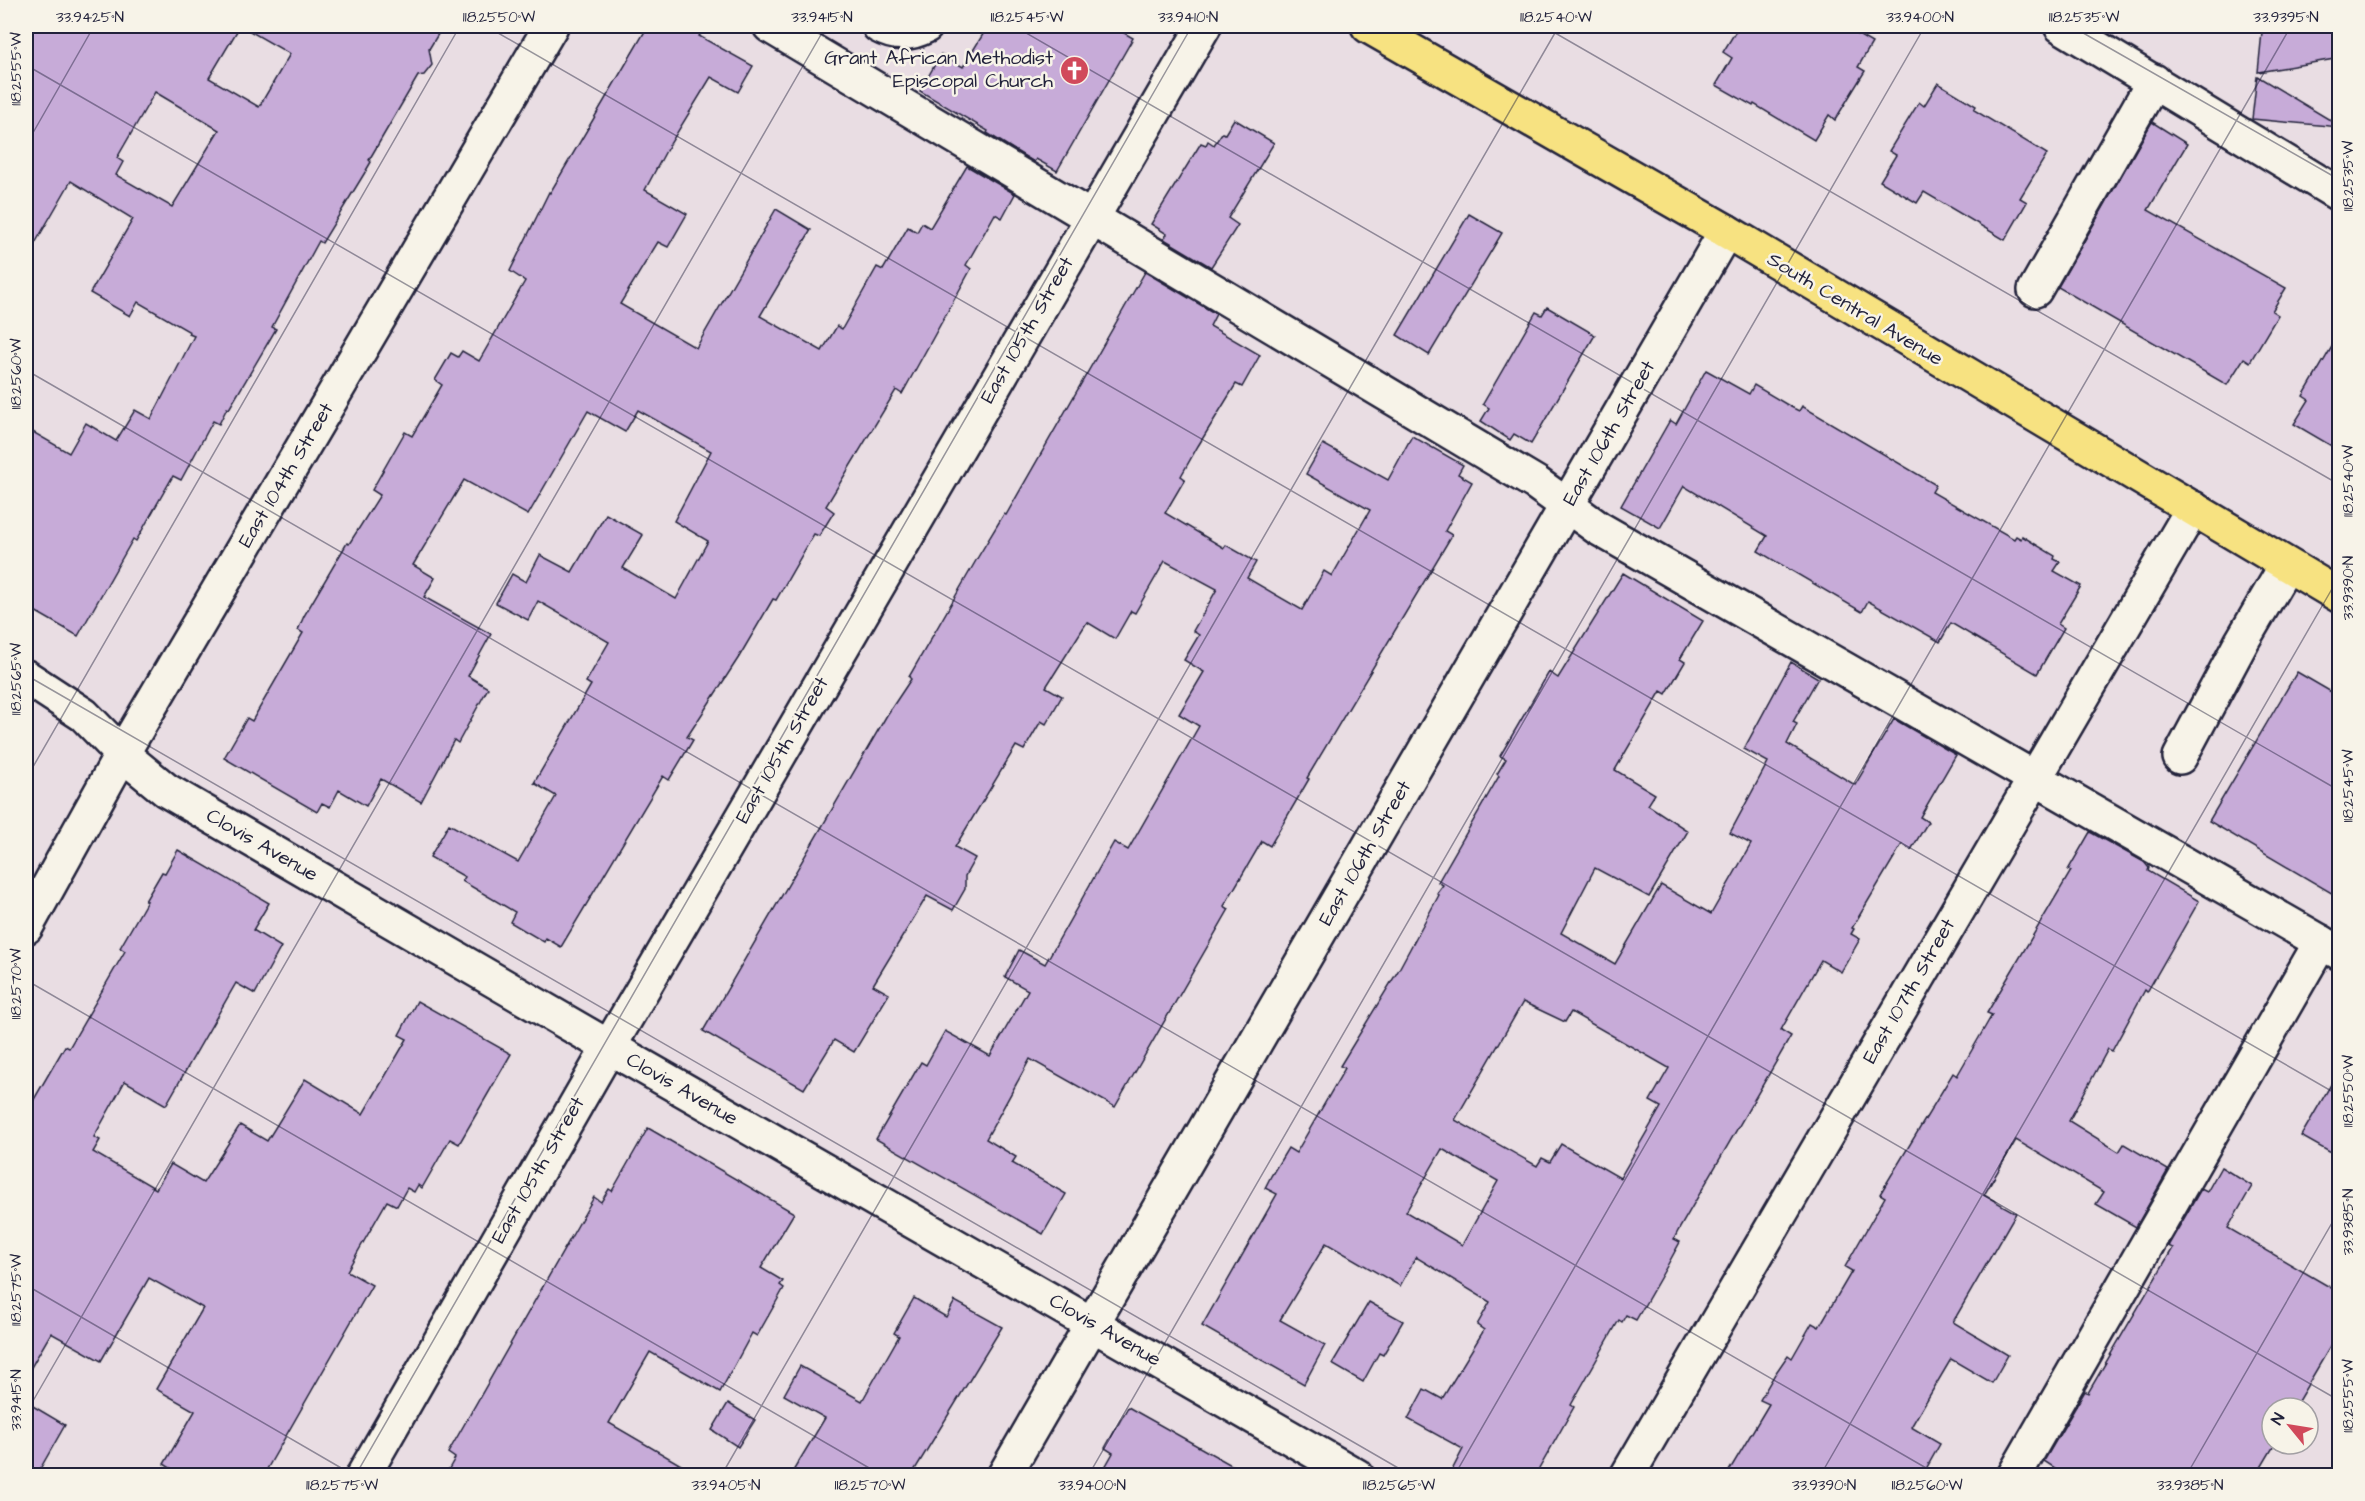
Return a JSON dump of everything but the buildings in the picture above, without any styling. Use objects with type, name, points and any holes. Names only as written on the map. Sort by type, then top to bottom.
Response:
[{"type":"main road","name":"South Central Avenue","points":[[1368,26],[1725,231],[2340,596]]},
{"type":"street","name":"East 104th Street","points":[[26,927],[122,754],[551,26]]},
{"type":"street","points":[[770,26],[1536,483],[1598,528],[2331,948],[2014,1476]]},
{"type":"street","points":[[879,26],[887,30],[913,32],[926,26]]},
{"type":"street","name":"East 105th Street","points":[[363,1476],[609,1047],[1204,26]]},
{"type":"street","points":[[2061,26],[2340,195]]},
{"type":"street","points":[[2035,290],[2154,81]]},
{"type":"street","name":"East 106th Street","points":[[1004,1476],[1725,231]]},
{"type":"street","name":"East 107th Street","points":[[1627,1476],[2193,508]]},
{"type":"street","points":[[2180,757],[2242,641],[2286,566]]},
{"type":"street","name":"Clovis Avenue","points":[[26,677],[84,715],[122,754],[166,789],[609,1047],[1358,1476]]},
{"type":"place","name":"Grant African Methodist Episcopal Church","points":[[1074,70]]}]
